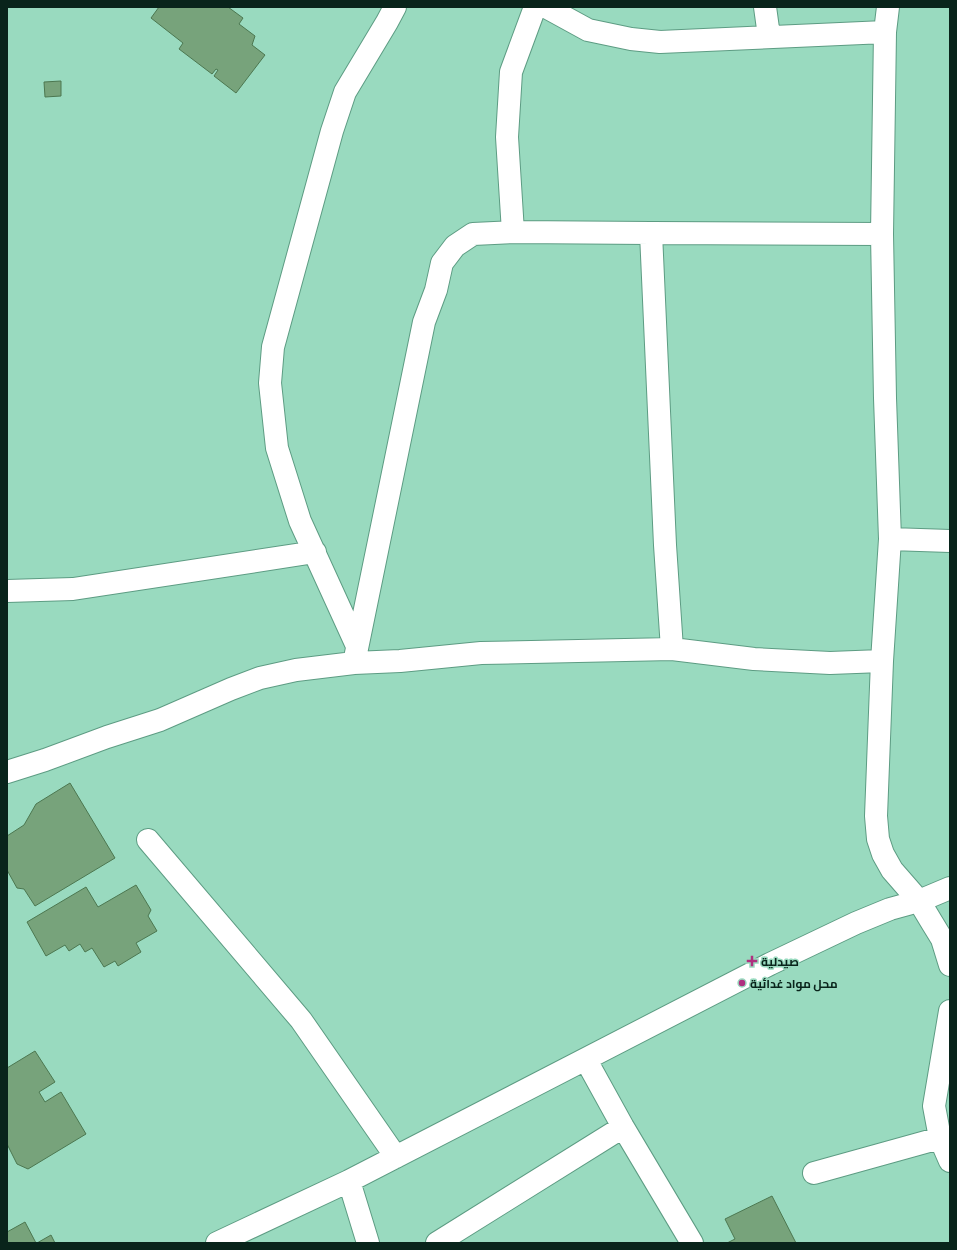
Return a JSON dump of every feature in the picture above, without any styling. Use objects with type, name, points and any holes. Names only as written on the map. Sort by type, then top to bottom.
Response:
[{"type":"street","points":[[356,654],[315,552],[300,521],[277,448],[270,383],[273,347],[332,131],[345,92],[388,22],[395,7]]},
{"type":"street","points":[[513,232],[507,136],[511,72],[535,7]]},
{"type":"street","points":[[546,7],[588,30],[630,39],[668,42],[769,36],[885,32]]},
{"type":"street","points":[[765,7],[769,36]]},
{"type":"street","points":[[888,7],[885,32],[882,234],[885,398],[890,539],[882,661],[876,816],[878,839],[883,854],[892,870],[919,901],[942,938],[950,965]]},
{"type":"street","points":[[356,654],[424,322],[436,290],[442,263],[455,246],[473,234],[513,232],[651,234],[882,234]]},
{"type":"street","points":[[651,234],[665,545],[672,649]]},
{"type":"street","points":[[890,539],[950,540]]},
{"type":"street","points":[[7,591],[73,589],[315,552]]},
{"type":"street","points":[[7,772],[160,720],[260,678],[356,654],[400,661],[481,653],[672,649],[754,659],[830,663],[882,661]]},
{"type":"street","points":[[148,840],[301,1020],[396,1157]]},
{"type":"street","points":[[217,1243],[350,1182],[770,964],[890,909],[919,901],[950,888]]},
{"type":"street","points":[[950,1011],[934,1106],[940,1138],[950,1162]]},
{"type":"street","points":[[586,1060],[623,1127],[692,1243]]},
{"type":"street","points":[[437,1243],[623,1127]]},
{"type":"street","points":[[814,1173],[940,1138]]},
{"type":"street","points":[[350,1182],[368,1243]]},
{"type":"building","points":[[159,7],[228,7],[243,18],[239,24],[255,36],[252,45],[265,55],[236,93],[214,76],[218,70],[216,69],[212,74],[179,49],[183,43],[151,18]]},
{"type":"building","points":[[61,81],[61,96],[45,97],[44,82]]},
{"type":"building","points":[[70,783],[115,858],[35,906],[24,889],[17,888],[7,870],[7,836],[24,825],[36,804]]},
{"type":"building","points":[[136,885],[151,910],[148,916],[157,931],[136,943],[141,952],[118,966],[115,961],[104,967],[92,948],[85,952],[80,944],[69,951],[65,945],[46,956],[27,922],[86,887],[98,907]]},
{"type":"building","points":[[35,1051],[55,1082],[39,1092],[45,1102],[61,1092],[86,1134],[28,1169],[17,1164],[7,1144],[7,1068]]},
{"type":"building","points":[[772,1196],[796,1243],[727,1243],[735,1239],[725,1219]]},
{"type":"building","points":[[25,1222],[36,1243],[7,1243],[7,1232]]},
{"type":"building","points":[[51,1235],[55,1243],[37,1243]]},
{"type":"place","name":"صيدلية","points":[[752,961]]},
{"type":"place","name":"محل مواد غدائية","points":[[742,983]]}]
